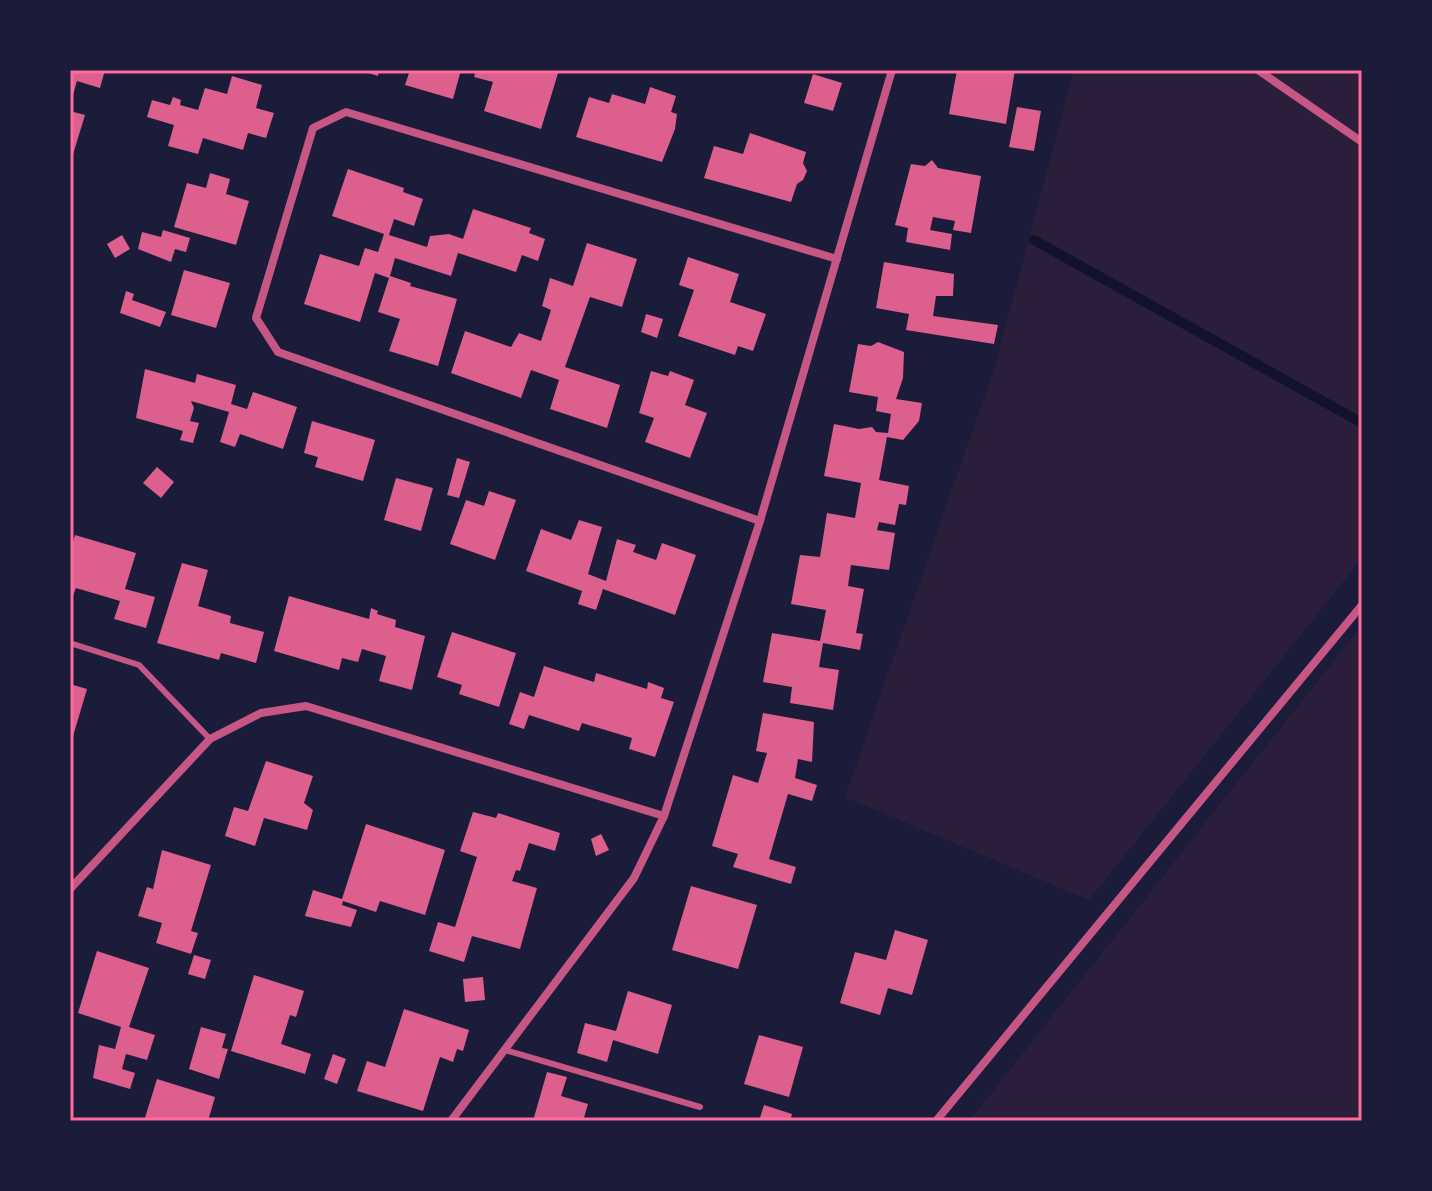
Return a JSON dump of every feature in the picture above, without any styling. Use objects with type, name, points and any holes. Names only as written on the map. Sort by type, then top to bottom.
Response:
[{"type":"street","points":[[451,1121],[634,878],[664,816],[760,521],[892,70]]},
{"type":"street","points":[[1258,70],[1362,142]]},
{"type":"street","points":[[760,521],[278,352],[256,318],[313,128],[346,112],[837,259]]},
{"type":"street","points":[[936,1121],[1362,605]]},
{"type":"street","points":[[70,889],[210,739],[261,713],[306,706],[664,816]]},
{"type":"lane","points":[[70,643],[139,665],[210,739]]},
{"type":"lane","points":[[505,1050],[700,1107]]},
{"type":"shaded area","points":[[1074,70],[1362,70],[1362,558],[1089,900],[845,797],[995,366]]},
{"type":"shaded area","points":[[1362,625],[1362,1121],[969,1121]]},
{"type":"building","points":[[70,70],[105,70],[100,88],[77,81],[73,95]]},
{"type":"building","points":[[359,70],[379,70],[378,76]]},
{"type":"building","points":[[410,70],[461,70],[453,99],[405,85]]},
{"type":"building","points":[[476,70],[559,70],[541,129],[484,111],[493,82],[474,77]]},
{"type":"building","points":[[957,70],[1015,70],[1006,124],[949,114]]},
{"type":"building","points":[[813,74],[842,83],[833,111],[804,103]]},
{"type":"building","points":[[232,76],[262,85],[256,108],[274,113],[266,138],[248,133],[243,150],[203,138],[198,154],[168,146],[174,125],[147,117],[152,100],[170,105],[173,97],[181,100],[180,105],[198,110],[205,88],[227,94]]},
{"type":"building","points":[[650,87],[676,96],[671,112],[677,114],[675,129],[662,162],[576,137],[589,97],[609,103],[612,94],[645,104]]},
{"type":"building","points":[[1017,107],[1041,111],[1034,151],[1009,147]]},
{"type":"building","points":[[70,111],[85,115],[71,161],[70,161]]},
{"type":"building","points":[[750,133],[806,152],[803,163],[807,171],[797,184],[791,202],[704,178],[714,146],[743,154]]},
{"type":"building","points":[[932,160],[938,168],[981,176],[971,233],[953,230],[955,221],[933,217],[930,230],[952,234],[950,250],[906,242],[908,228],[895,225],[911,164],[925,166]]},
{"type":"building","points":[[348,169],[404,188],[403,192],[423,199],[414,226],[394,219],[389,235],[427,247],[430,236],[449,234],[463,239],[473,209],[531,228],[529,233],[545,239],[538,261],[522,255],[516,272],[458,253],[451,276],[395,258],[390,276],[411,283],[410,286],[457,299],[438,366],[389,351],[400,319],[378,312],[389,278],[375,273],[360,322],[304,304],[320,254],[359,266],[365,248],[378,252],[384,234],[332,216]]},
{"type":"building","points":[[210,173],[230,179],[226,194],[249,201],[236,245],[174,227],[187,183],[206,188]]},
{"type":"building","points":[[163,230],[190,238],[186,252],[175,249],[171,262],[138,249],[142,232],[161,237]]},
{"type":"building","points":[[122,235],[130,249],[115,258],[107,244]]},
{"type":"building","points":[[587,243],[637,259],[622,307],[590,297],[565,367],[620,385],[607,428],[550,409],[559,380],[531,370],[521,398],[451,373],[465,331],[511,347],[519,333],[541,341],[551,310],[542,306],[550,278],[573,286]]},
{"type":"building","points":[[688,257],[739,274],[730,302],[766,314],[753,351],[738,346],[735,355],[678,336],[694,290],[679,285]]},
{"type":"building","points":[[884,262],[954,274],[953,296],[936,296],[933,316],[998,325],[994,344],[906,330],[909,314],[876,308]]},
{"type":"building","points":[[184,270],[230,283],[216,328],[171,315]]},
{"type":"building","points":[[126,291],[134,294],[132,300],[166,312],[160,327],[120,313]]},
{"type":"building","points":[[646,314],[663,319],[657,338],[641,332]]},
{"type":"building","points":[[878,342],[904,352],[903,378],[896,399],[922,403],[919,421],[903,440],[887,437],[879,480],[909,486],[906,505],[899,504],[895,525],[879,522],[877,530],[895,533],[889,570],[851,565],[848,586],[864,589],[856,633],[863,634],[860,650],[823,643],[819,667],[839,670],[833,710],[790,703],[792,687],[763,682],[772,633],[820,641],[826,610],[791,604],[800,555],[820,557],[827,513],[855,518],[861,483],[824,476],[834,424],[859,429],[872,427],[876,432],[888,433],[891,414],[876,411],[878,397],[849,392],[858,344],[871,346]]},
{"type":"building","points":[[145,369],[195,383],[197,374],[236,385],[231,404],[247,409],[253,392],[297,407],[283,449],[240,434],[235,447],[220,442],[229,412],[191,401],[194,408],[190,421],[199,423],[193,443],[180,440],[183,431],[136,418]]},
{"type":"building","points":[[651,371],[668,376],[670,371],[694,380],[685,405],[707,413],[690,458],[645,442],[654,418],[639,413]]},
{"type":"building","points":[[312,421],[375,440],[363,481],[315,467],[318,457],[304,453]]},
{"type":"building","points":[[457,458],[470,462],[459,498],[447,495]]},
{"type":"building","points":[[157,467],[174,482],[161,498],[143,483]]},
{"type":"building","points":[[396,478],[433,488],[421,531],[384,520]]},
{"type":"building","points":[[489,491],[516,500],[495,560],[450,544],[466,500],[484,506]]},
{"type":"building","points":[[579,520],[602,527],[588,574],[606,581],[617,539],[636,545],[633,552],[656,560],[662,543],[696,555],[675,615],[603,589],[596,610],[578,604],[582,591],[526,571],[541,529],[571,540]]},
{"type":"building","points":[[75,535],[136,553],[125,589],[155,597],[146,628],[114,619],[120,601],[76,588],[70,603],[70,552]]},
{"type":"building","points":[[182,563],[208,570],[198,606],[231,616],[230,623],[264,632],[256,663],[221,653],[219,660],[157,643]]},
{"type":"building","points":[[289,596],[369,619],[371,608],[378,611],[377,614],[396,620],[395,627],[425,636],[412,690],[379,681],[386,656],[362,649],[358,662],[342,658],[339,670],[274,651]]},
{"type":"building","points":[[452,632],[516,653],[499,707],[459,694],[462,685],[437,677]]},
{"type":"building","points":[[544,666],[594,682],[596,673],[647,689],[648,682],[664,688],[661,698],[674,702],[655,757],[629,749],[632,738],[582,723],[579,731],[529,715],[524,729],[509,724],[520,692],[534,697]]},
{"type":"building","points":[[70,684],[87,689],[71,743],[70,742]]},
{"type":"building","points":[[763,713],[814,722],[812,762],[798,759],[795,778],[817,785],[812,801],[788,794],[769,859],[796,867],[791,884],[733,867],[738,854],[712,846],[733,775],[758,783],[767,753],[756,751]]},
{"type":"building","points":[[266,761],[313,776],[304,803],[313,810],[307,830],[264,818],[255,846],[225,836],[234,807],[248,811]]},
{"type":"building","points":[[473,812],[496,818],[498,813],[560,833],[555,851],[529,843],[520,871],[516,870],[512,881],[537,888],[520,949],[472,936],[464,962],[429,951],[438,922],[455,927],[477,857],[460,851]]},
{"type":"building","points":[[366,824],[445,850],[425,915],[380,901],[376,912],[343,901],[342,905],[357,910],[351,927],[305,916],[313,890],[342,899]]},
{"type":"building","points":[[601,834],[609,850],[596,856],[591,839]]},
{"type":"building","points":[[162,850],[211,865],[191,931],[198,933],[191,954],[156,943],[162,923],[138,916],[147,887],[153,889]]},
{"type":"building","points":[[691,886],[757,905],[738,969],[672,950]]},
{"type":"building","points":[[895,930],[928,940],[912,995],[888,988],[880,1015],[840,1003],[855,952],[886,960]]},
{"type":"building","points":[[97,951],[149,968],[129,1027],[155,1035],[147,1060],[126,1054],[122,1069],[135,1073],[130,1089],[93,1078],[99,1045],[115,1049],[121,1027],[78,1013]]},
{"type":"building","points":[[194,955],[211,960],[205,979],[188,974]]},
{"type":"building","points":[[254,975],[304,991],[296,1017],[290,1015],[281,1044],[311,1054],[305,1074],[231,1051]]},
{"type":"building","points":[[483,977],[485,1000],[465,1002],[463,979]]},
{"type":"building","points":[[628,991],[672,1005],[658,1054],[613,1040],[607,1062],[577,1053],[585,1023],[616,1031]]},
{"type":"building","points":[[404,1009],[469,1030],[463,1051],[457,1049],[453,1062],[440,1057],[423,1111],[357,1091],[367,1061],[385,1067]]},
{"type":"building","points":[[201,1027],[226,1034],[222,1048],[228,1049],[219,1079],[189,1069]]},
{"type":"building","points":[[759,1035],[803,1047],[789,1097],[744,1084]]},
{"type":"building","points":[[333,1054],[346,1059],[337,1084],[324,1079]]},
{"type":"building","points":[[547,1072],[567,1077],[561,1096],[588,1104],[583,1121],[533,1121]]},
{"type":"building","points":[[157,1079],[215,1097],[208,1121],[144,1121]]},
{"type":"building","points":[[764,1105],[792,1114],[790,1121],[759,1121]]},
{"type":"waterway","points":[[1034,240],[1362,423]]}]
